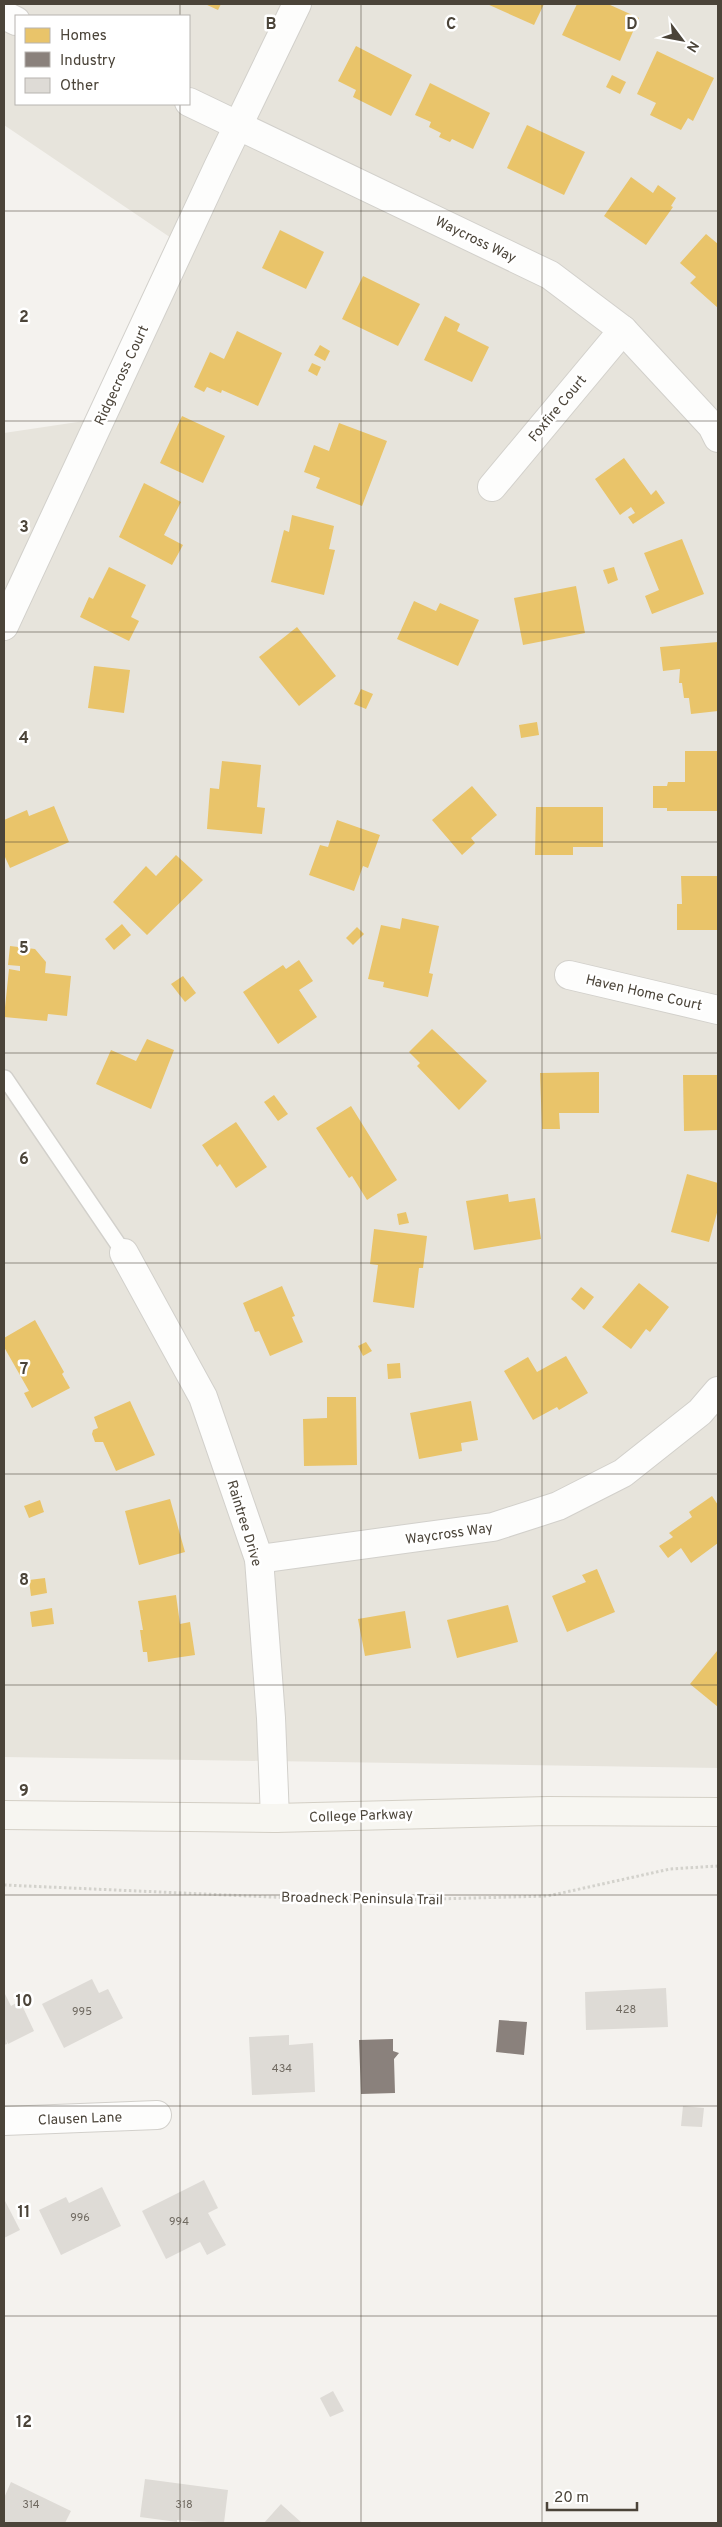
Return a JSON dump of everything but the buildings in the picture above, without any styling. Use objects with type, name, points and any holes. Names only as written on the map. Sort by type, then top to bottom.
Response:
[{"type":"main road","name":"College Parkway","points":[[4,1815],[276,1818],[548,1811],[718,1812]]},
{"type":"street","name":"Ridgecross Court","points":[[4,626],[238,125],[297,4]]},
{"type":"street","name":"Waycross Way","points":[[190,102],[550,275],[623,330],[712,426],[718,438]]},
{"type":"street","name":"Foxfire Court","points":[[492,487],[623,330]]},
{"type":"street","name":"Haven Home Court","points":[[569,975],[718,1010]]},
{"type":"street","name":"Raintree Drive","points":[[124,1253],[203,1397],[259,1559],[271,1718],[276,1818]]},
{"type":"street","name":"Waycross Way","points":[[259,1559],[493,1527],[558,1506],[623,1473],[700,1412],[718,1391]]},
{"type":"street","name":"Clausen Lane","points":[[4,2122],[156,2115]]},
{"type":"lane","points":[[5,1078],[124,1253]]},
{"type":"path","name":"Broadneck Peninsula Trail","points":[[4,1885],[360,1901],[548,1896],[670,1869],[718,1866]]},
{"type":"shaded area","points":[[4,4],[718,4],[718,1768],[4,1757],[4,433],[111,417],[180,244],[4,125]]}]
